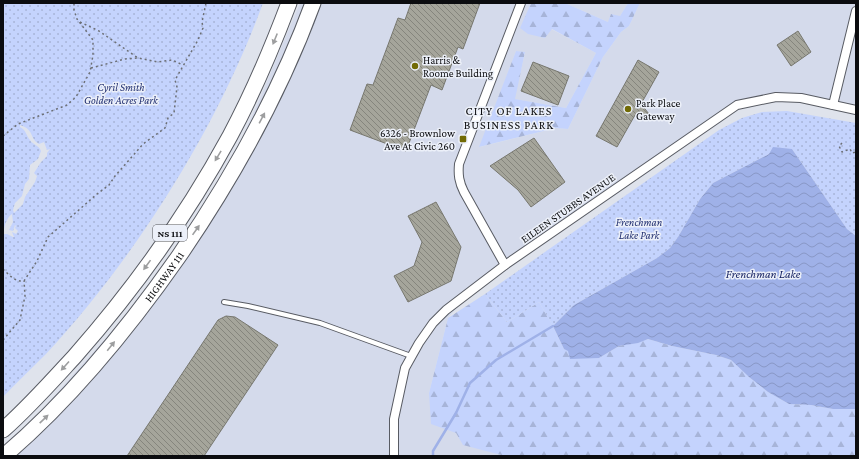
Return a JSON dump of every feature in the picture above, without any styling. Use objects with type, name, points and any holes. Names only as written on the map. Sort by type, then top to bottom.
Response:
[{"type":"highway","name":"HIGHWAY 111","points":[[3,430],[51,382],[96,332],[164,243],[230,136],[258,79],[289,3]]},
{"type":"highway","name":"HIGHWAY 111","points":[[4,456],[21,442],[67,397],[108,350],[148,301],[200,225],[232,173],[272,99],[302,33],[313,3]]},
{"type":"highway","points":[[9,456],[21,442]]},
{"type":"street","points":[[506,265],[464,192],[458,173],[459,164],[521,3]]},
{"type":"street","points":[[833,105],[856,10]]},
{"type":"street","name":"EILEEN STUBBS AVENUE","points":[[394,456],[394,419],[405,368],[419,343],[433,323],[446,310],[506,265],[737,105],[776,97],[801,98],[856,110]]},
{"type":"lane","points":[[224,302],[248,306],[320,323],[412,356]]},
{"type":"path","points":[[3,136],[18,124],[68,105],[76,97],[90,72],[93,55],[93,40],[79,22],[74,10],[74,3]]},
{"type":"path","points":[[3,340],[20,320],[25,296],[24,281],[37,261],[48,237],[109,185],[143,144],[165,128],[168,118],[174,113],[177,87],[174,80],[198,40],[203,28],[202,22],[206,3]]},
{"type":"path","points":[[79,22],[98,31],[138,58]]},
{"type":"path","points":[[91,68],[125,59],[138,58],[158,62],[172,60],[183,64]]},
{"type":"path","points":[[842,143],[839,146],[842,152],[850,149],[852,153],[856,152]]},
{"type":"path","points":[[3,269],[20,282],[24,281]]},
{"type":"shaded area","points":[[300,3],[531,3],[521,29],[551,29],[596,53],[566,108],[514,99],[525,53],[516,51],[480,147],[556,128],[568,129],[603,57],[621,32],[629,26],[640,3],[856,3],[856,106],[786,95],[764,95],[738,102],[720,111],[480,280],[448,318],[429,393],[456,433],[505,456],[3,456],[7,449],[125,317],[220,187],[261,96]]},
{"type":"shaded area","points":[[565,3],[628,3],[620,16],[608,22]]},
{"type":"green space","name":"Cyril Smith Golden Acres Park","points":[[3,3],[263,3],[223,97],[171,189],[142,233],[112,276],[79,316],[46,354],[3,397]],"holes":[[[20,125],[28,129],[36,142],[39,144],[44,142],[47,150],[50,149],[47,156],[34,173],[37,176],[35,182],[25,197],[23,204],[14,213],[13,210],[15,203],[22,196],[25,184],[29,179],[30,165],[38,159],[41,151],[39,147],[31,142]],[[12,214],[13,222],[9,230],[13,231],[15,225],[15,228],[18,231],[16,234],[12,232],[14,237],[4,234],[6,223]]]},
{"type":"green space","points":[[531,3],[565,3],[608,22],[611,14],[620,16],[628,3],[640,3],[629,26],[621,32],[603,57],[568,129],[556,128],[479,147],[516,51],[525,52],[515,99],[566,108],[596,53],[552,29],[545,38],[528,34],[520,28]]},
{"type":"green space","name":"Frenchman Lake Park","points":[[787,111],[856,123],[856,236],[847,229],[792,149],[769,154],[713,183],[700,199],[670,248],[657,258],[574,305],[553,326],[539,302],[507,322],[485,294],[719,130],[742,118],[762,112]]},
{"type":"green space","points":[[485,294],[507,322],[539,302],[564,349],[599,358],[619,346],[648,339],[731,360],[768,392],[789,404],[811,405],[833,409],[856,409],[856,456],[505,456],[463,445],[456,433],[431,424],[429,393],[448,318]]},
{"type":"water","name":"Frenchman Lake","points":[[773,147],[792,149],[847,229],[856,236],[856,409],[833,409],[811,405],[789,404],[768,392],[731,360],[648,339],[638,343],[619,346],[599,358],[570,359],[568,351],[564,349],[553,326],[574,305],[657,258],[670,248],[700,199],[713,183],[769,154]]},
{"type":"building","name":"Harris & Roome Building","points":[[411,3],[480,3],[463,49],[458,47],[442,90],[431,85],[406,151],[350,130],[367,84],[373,85],[398,18],[405,20]]},
{"type":"building","points":[[798,31],[811,52],[791,66],[777,45]]},
{"type":"building","name":"Park Place Gateway","points":[[638,60],[659,72],[641,104],[649,114],[635,115],[617,147],[596,136]]},
{"type":"building","points":[[533,62],[569,76],[558,105],[521,91]]},
{"type":"building","points":[[534,138],[565,182],[531,207],[518,190],[490,166]]},
{"type":"building","points":[[436,202],[461,247],[451,281],[408,302],[394,276],[414,266],[422,242],[408,216]]},
{"type":"building","points":[[226,316],[235,317],[278,345],[204,456],[127,456],[218,320]]},
{"type":"waterway","points":[[433,456],[433,451],[456,413],[470,383],[496,360],[553,326]]},
{"type":"place","name":"Harris & Roome Building","points":[[415,66]]},
{"type":"place","name":"Park Place Gateway","points":[[628,109]]},
{"type":"place","name":"6326 - Brownlow Ave At Civic 260","points":[[463,139]]},
{"type":"district","name":"CITY OF LAKES BUSINESS PARK","points":[[509,118]]}]
